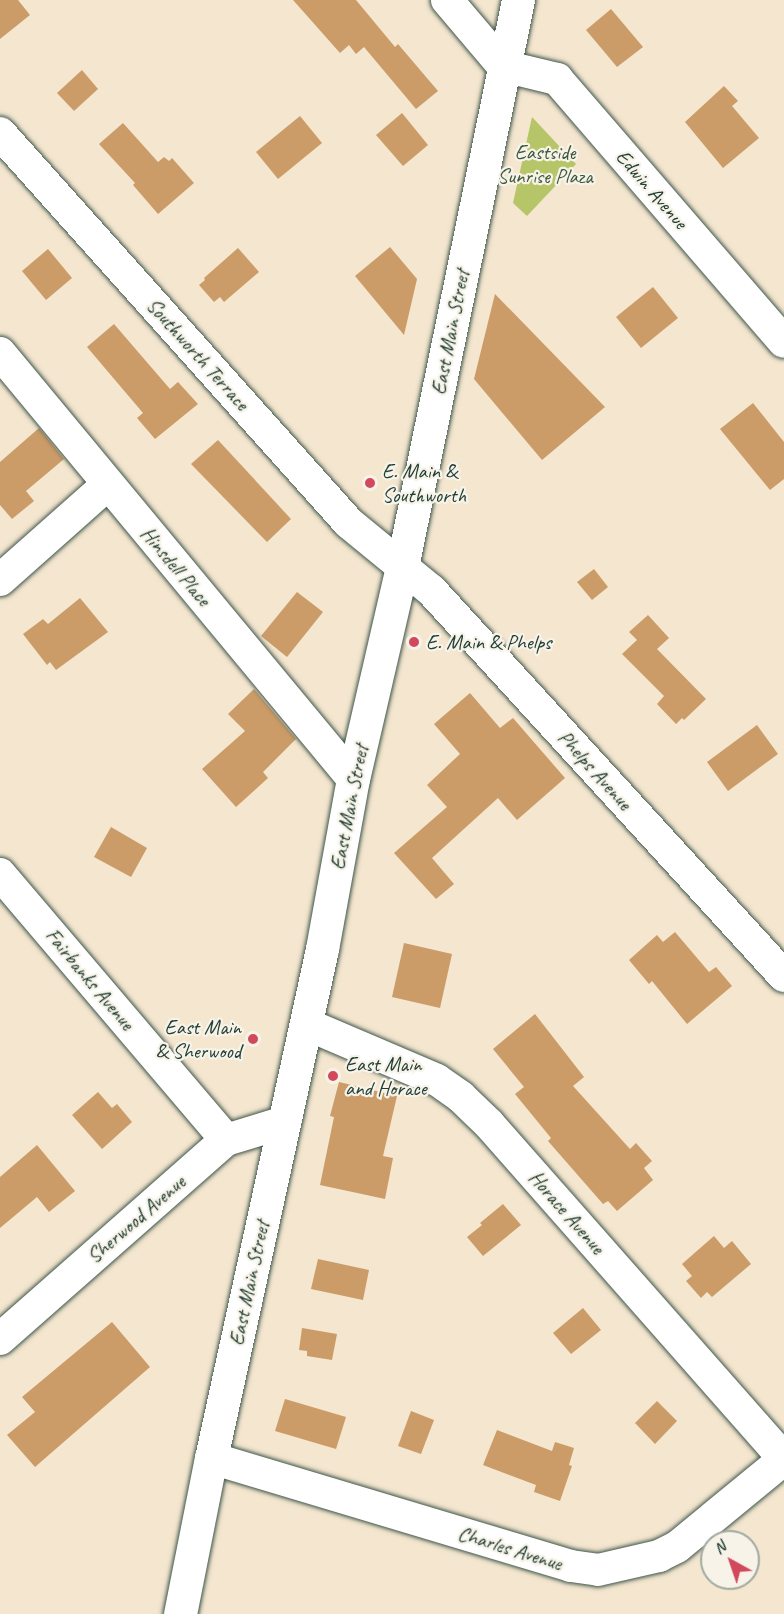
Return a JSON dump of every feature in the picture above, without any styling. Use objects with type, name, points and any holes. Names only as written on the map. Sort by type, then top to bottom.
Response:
[{"type":"street","points":[[447,0],[503,66]]},
{"type":"street","name":"East Main Street","points":[[180,1614],[196,1541],[210,1458],[306,1024],[353,778],[402,567],[518,0]]},
{"type":"street","name":"Edwin Avenue","points":[[503,66],[557,79],[784,342]]},
{"type":"street","name":"Southworth Terrace","points":[[0,133],[349,523],[402,567]]},
{"type":"street","name":"Hinsdell Place","points":[[0,353],[353,778]]},
{"type":"street","points":[[0,580],[108,484]]},
{"type":"street","name":"Phelps Avenue","points":[[402,567],[431,591],[784,976]]},
{"type":"street","name":"Fairbanks Avenue","points":[[0,874],[226,1140]]},
{"type":"street","name":"Horace Avenue","points":[[306,1024],[437,1080],[461,1097],[489,1124],[784,1459]]},
{"type":"street","name":"Sherwood Avenue","points":[[0,1339],[226,1140],[285,1122]]},
{"type":"street","name":"Charles Avenue","points":[[210,1458],[571,1566],[598,1570],[658,1557],[677,1547],[784,1459]]},
{"type":"green space","name":"Eastside Sunrise Plaza","points":[[532,117],[576,164],[527,216],[513,203]]},
{"type":"building","points":[[0,0],[18,0],[30,15],[0,39]]},
{"type":"building","points":[[293,0],[356,0],[395,47],[398,44],[438,91],[416,109],[364,47],[356,54],[349,45],[340,53]]},
{"type":"building","points":[[611,9],[643,47],[617,67],[586,30]]},
{"type":"building","points":[[82,70],[98,89],[74,111],[57,93]]},
{"type":"building","points":[[724,86],[738,101],[732,106],[759,138],[723,168],[685,122]]},
{"type":"building","points":[[402,113],[428,145],[403,166],[376,135]]},
{"type":"building","points":[[300,116],[322,143],[278,179],[256,152]]},
{"type":"building","points":[[123,123],[158,162],[164,157],[169,161],[172,158],[194,183],[158,214],[133,185],[135,183],[99,144]]},
{"type":"building","points":[[390,247],[417,279],[404,335],[355,276]]},
{"type":"building","points":[[238,248],[259,272],[224,302],[220,297],[214,302],[199,285]]},
{"type":"building","points":[[48,249],[72,278],[46,300],[22,271]]},
{"type":"building","points":[[653,287],[678,318],[641,348],[616,317]]},
{"type":"building","points":[[495,294],[605,407],[542,460],[474,379]]},
{"type":"building","points":[[114,324],[170,389],[178,382],[198,404],[155,439],[137,418],[143,413],[87,347]]},
{"type":"building","points":[[753,403],[784,442],[784,479],[770,490],[720,429]]},
{"type":"building","points":[[39,428],[64,459],[26,491],[34,501],[12,519],[0,505],[0,462]]},
{"type":"building","points":[[218,440],[291,519],[267,542],[191,464]]},
{"type":"building","points":[[594,569],[608,587],[592,600],[577,582]]},
{"type":"building","points":[[297,592],[323,612],[287,657],[261,636]]},
{"type":"building","points":[[80,598],[108,632],[56,670],[50,662],[47,665],[23,634],[43,619],[48,624]]},
{"type":"building","points":[[648,615],[669,638],[657,649],[706,699],[684,720],[682,718],[676,724],[657,704],[664,696],[622,654],[637,640],[629,632]]},
{"type":"building","points":[[254,689],[296,739],[263,772],[268,778],[236,807],[202,769],[245,731],[228,714]]},
{"type":"building","points":[[470,693],[500,728],[513,718],[565,778],[517,820],[498,798],[432,858],[454,884],[436,899],[394,853],[447,807],[427,785],[460,754],[434,724]]},
{"type":"building","points":[[757,725],[778,754],[728,791],[707,762]]},
{"type":"building","points":[[111,827],[147,848],[131,877],[94,857]]},
{"type":"building","points":[[675,932],[709,972],[716,967],[732,986],[687,1024],[652,981],[649,984],[629,960],[657,935],[663,942]]},
{"type":"building","points":[[404,943],[452,954],[440,1008],[392,997]]},
{"type":"building","points":[[535,1014],[584,1077],[573,1086],[630,1149],[636,1143],[652,1161],[644,1168],[653,1180],[617,1211],[608,1201],[603,1204],[548,1141],[551,1138],[515,1094],[524,1087],[493,1049]]},
{"type":"building","points":[[339,1082],[397,1096],[383,1156],[393,1158],[385,1199],[320,1185],[334,1117],[330,1116]]},
{"type":"building","points":[[98,1092],[112,1108],[117,1104],[132,1122],[102,1149],[72,1115]]},
{"type":"building","points":[[37,1145],[75,1191],[49,1212],[37,1197],[0,1228],[0,1177]]},
{"type":"building","points":[[503,1204],[521,1225],[483,1256],[467,1237]]},
{"type":"building","points":[[714,1236],[724,1248],[732,1241],[751,1264],[712,1297],[707,1292],[701,1298],[686,1281],[692,1276],[682,1264]]},
{"type":"building","points":[[318,1259],[369,1270],[363,1300],[311,1289]]},
{"type":"building","points":[[583,1308],[601,1330],[571,1354],[553,1333]]},
{"type":"building","points":[[112,1322],[150,1367],[35,1467],[7,1435],[35,1412],[22,1397]]},
{"type":"building","points":[[302,1328],[337,1334],[332,1360],[307,1356],[307,1351],[299,1350]]},
{"type":"building","points":[[285,1399],[346,1417],[336,1449],[275,1431]]},
{"type":"building","points":[[657,1401],[677,1421],[655,1444],[635,1423]]},
{"type":"building","points":[[411,1411],[434,1420],[421,1454],[398,1446]]},
{"type":"building","points":[[497,1430],[552,1451],[555,1442],[574,1448],[569,1465],[572,1466],[560,1501],[534,1492],[536,1485],[483,1465]]},
{"type":"place","name":"E. Main & Southworth","points":[[370,483]]},
{"type":"place","name":"E. Main & Phelps","points":[[414,642]]},
{"type":"place","name":"East Main & Sherwood","points":[[253,1039]]},
{"type":"place","name":"East Main and Horace","points":[[333,1076]]}]
